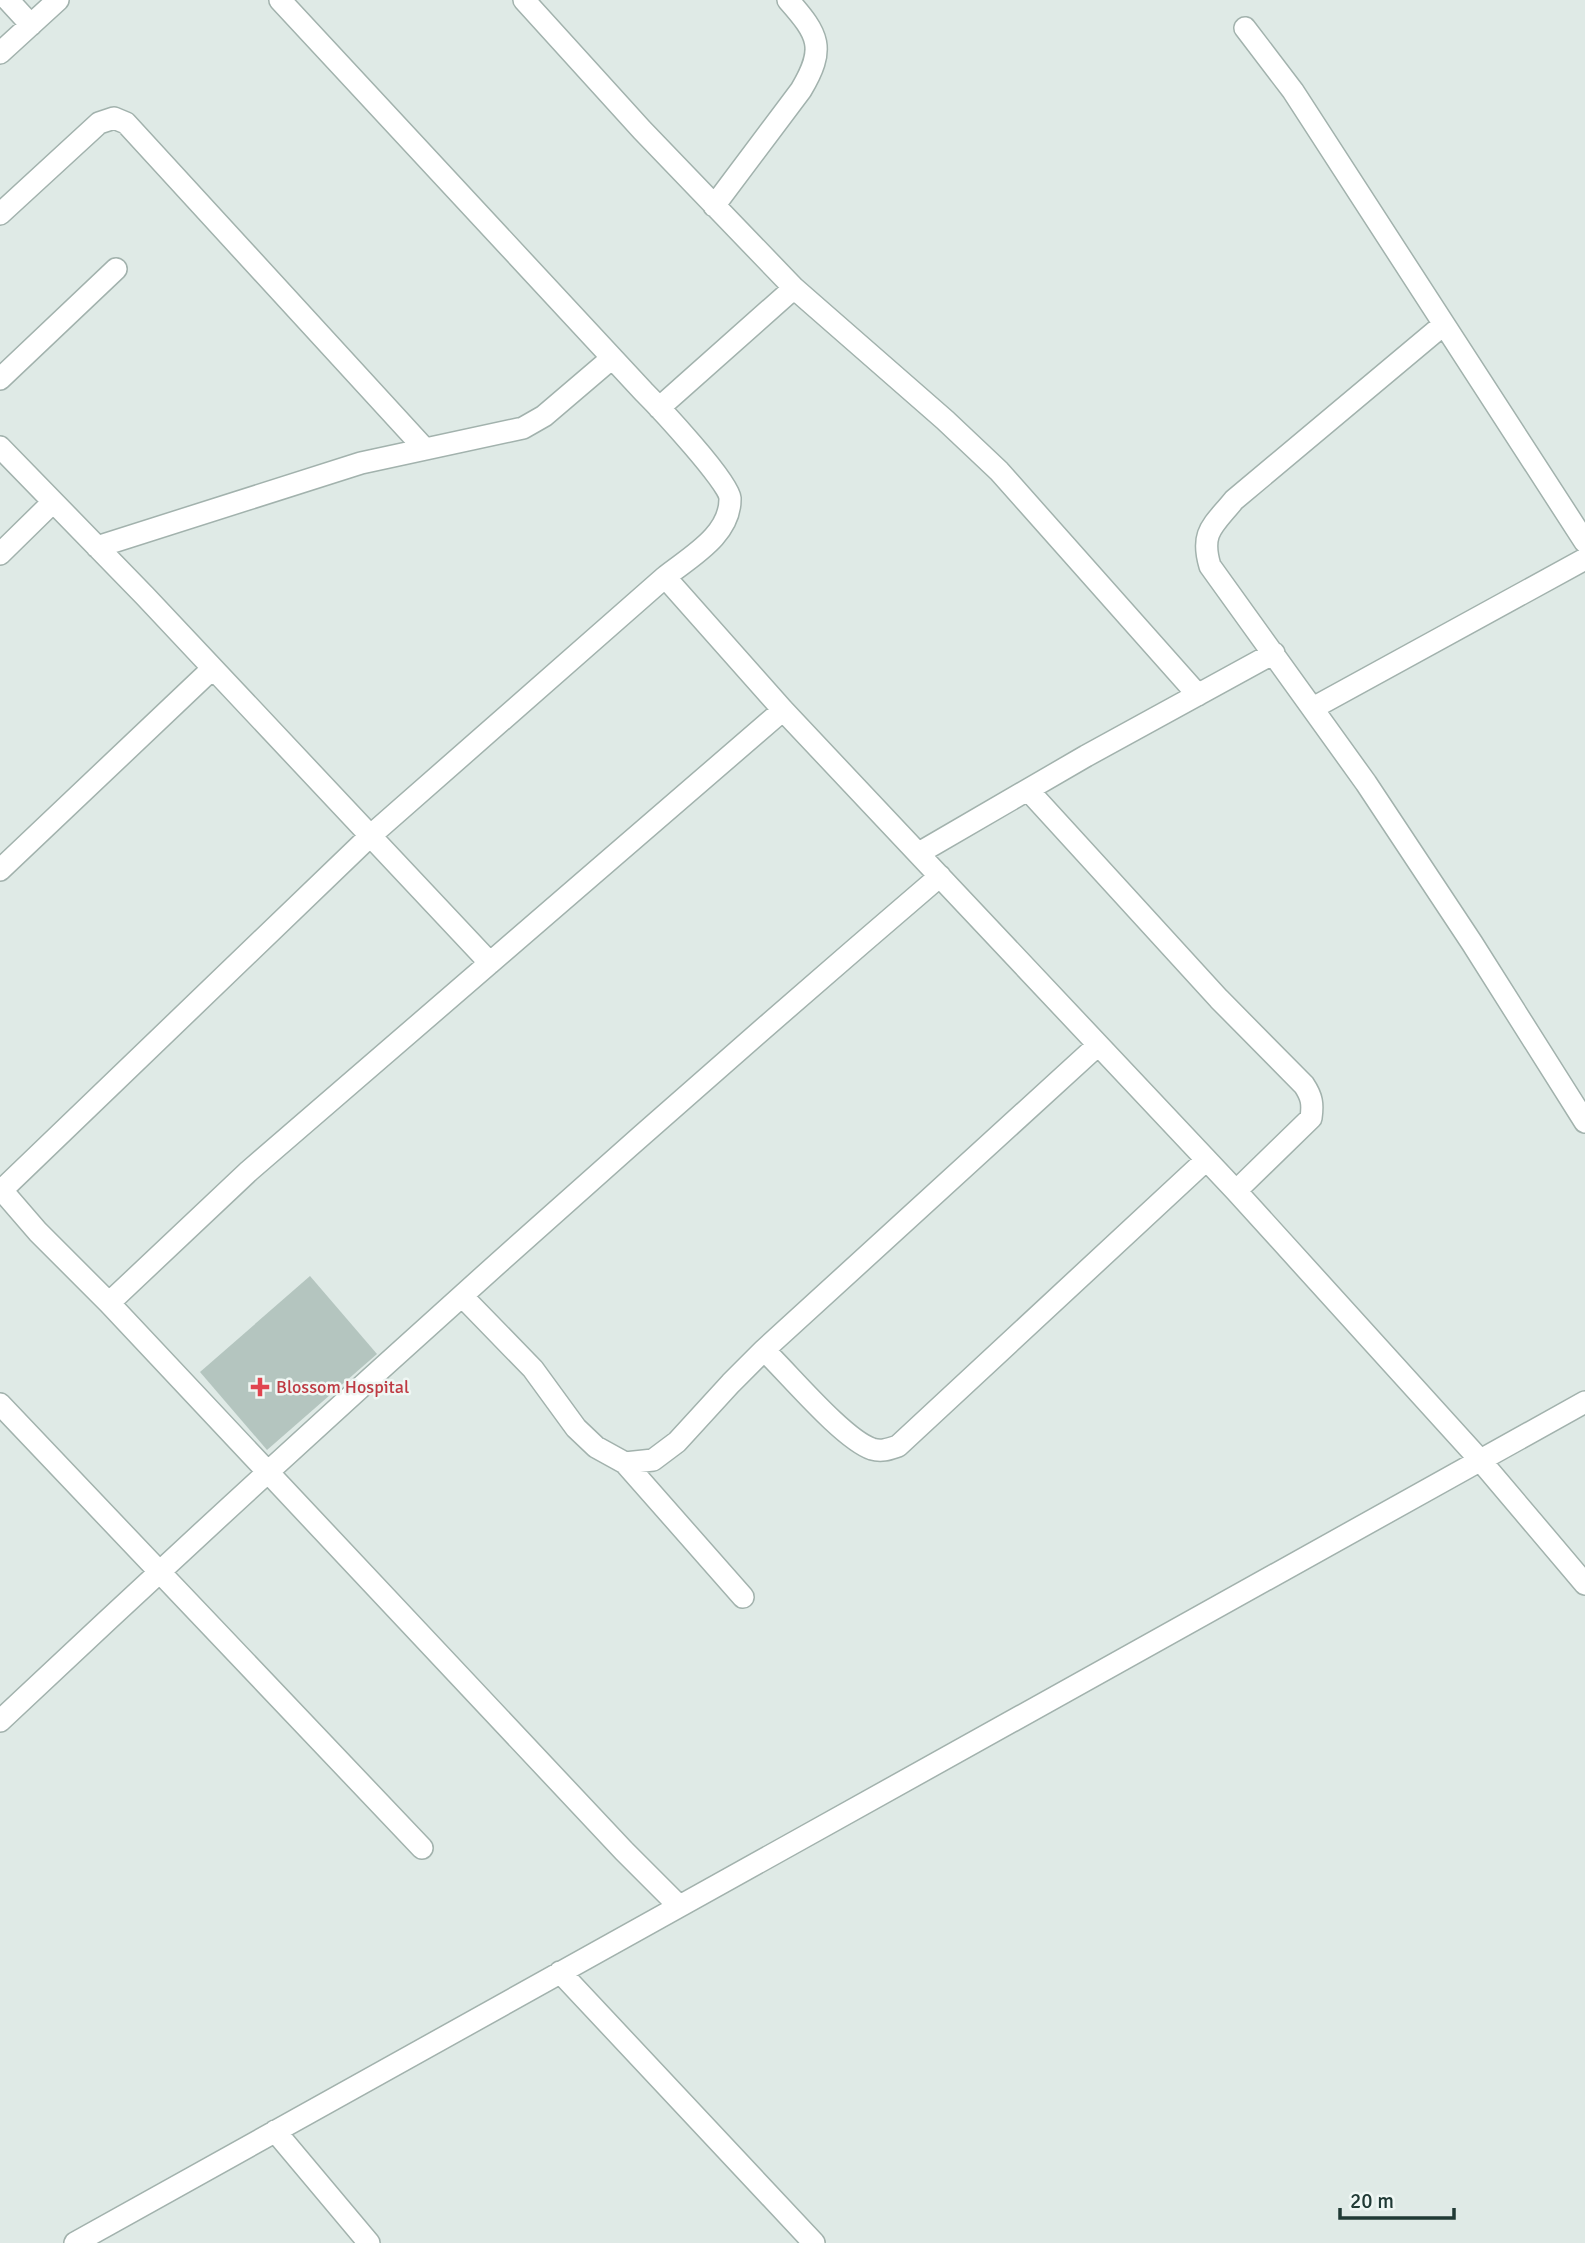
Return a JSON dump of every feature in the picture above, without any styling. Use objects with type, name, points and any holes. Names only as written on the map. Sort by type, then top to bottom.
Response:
[{"type":"street","points":[[8,0],[31,25]]},
{"type":"street","points":[[0,53],[58,0]]},
{"type":"street","points":[[280,0],[659,408],[719,478],[730,496],[727,519],[712,540],[665,577],[369,836],[1,1189],[38,1232],[679,1906]]},
{"type":"street","points":[[524,0],[642,130],[794,288],[999,471],[1198,695]]},
{"type":"street","points":[[714,206],[801,90],[813,69],[817,42],[805,20],[788,0]]},
{"type":"street","points":[[1245,28],[1293,91],[1585,542]]},
{"type":"street","points":[[0,214],[99,123],[114,118],[126,123],[425,449]]},
{"type":"street","points":[[0,379],[116,269]]},
{"type":"street","points":[[659,408],[794,288]]},
{"type":"street","points":[[1443,325],[1234,500],[1210,530],[1205,547],[1210,566],[1366,783],[1472,943],[1585,1122]]},
{"type":"street","points":[[97,547],[361,463],[523,428],[533,423],[612,358]]},
{"type":"street","points":[[0,447],[490,963]]},
{"type":"street","points":[[0,554],[53,502]]},
{"type":"street","points":[[1313,708],[1585,559]]},
{"type":"street","points":[[665,577],[783,710],[1236,1191],[1480,1460],[1585,1584]]},
{"type":"street","points":[[919,853],[1275,653]]},
{"type":"street","points":[[0,870],[212,668]]},
{"type":"street","points":[[108,1303],[249,1171],[783,710]]},
{"type":"street","points":[[1028,790],[1219,999],[1311,1095],[1311,1118],[1236,1191]]},
{"type":"street","points":[[0,1721],[159,1571],[462,1296],[754,1035],[940,876]]},
{"type":"street","points":[[625,1463],[653,1460],[677,1442],[764,1350],[1098,1045]]},
{"type":"street","points":[[764,1350],[830,1418],[859,1443],[885,1451],[898,1446],[1205,1161]]},
{"type":"street","points":[[462,1296],[533,1369],[576,1428],[596,1447],[625,1463],[743,1597]]},
{"type":"street","points":[[75,2243],[1585,1402]]},
{"type":"street","points":[[0,1405],[422,1848]]},
{"type":"street","points":[[560,1972],[814,2243]]},
{"type":"street","points":[[275,2131],[369,2243]]},
{"type":"building","points":[[310,1276],[377,1354],[267,1450],[200,1372]]},
{"type":"place","name":"Blossom Hospital","points":[[260,1387]]}]
